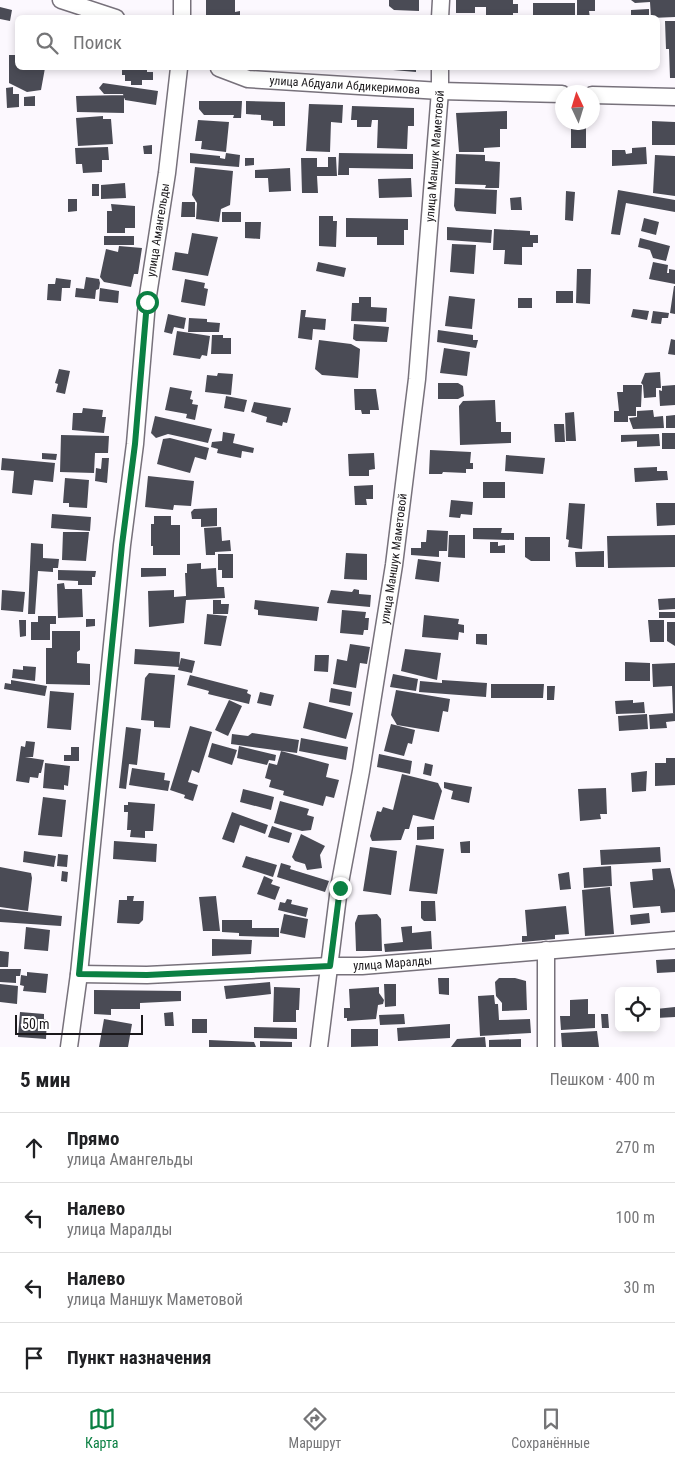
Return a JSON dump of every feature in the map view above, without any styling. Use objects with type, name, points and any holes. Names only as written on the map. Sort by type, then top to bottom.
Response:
[{"type":"street","points":[[61,0],[107,15]]},
{"type":"street","points":[[182,0],[182,15]]},
{"type":"street","points":[[440,15],[441,0]]},
{"type":"street","name":"улица Амангельды","points":[[69,1047],[79,974],[122,545],[135,444],[147,302],[167,173],[179,70]]},
{"type":"street","name":"улица Абдуали Абдикеримова","points":[[224,70],[248,79],[440,91],[555,94]]},
{"type":"street","name":"улица Маншук Маметовой","points":[[319,1047],[340,888],[394,565],[409,447],[417,378],[440,91],[440,70]]},
{"type":"street","points":[[600,95],[675,97]]},
{"type":"street","name":"улица Маралды","points":[[79,974],[147,975],[362,966],[675,940]]},
{"type":"street","points":[[546,950],[546,1047]]},
{"type":"building","points":[[206,0],[235,0],[235,12],[240,11],[240,15],[206,15]]},
{"type":"building","points":[[389,0],[419,0],[419,11],[394,10],[389,6]]},
{"type":"building","points":[[456,0],[513,0],[513,4],[518,4],[518,13],[513,13],[513,15],[486,15],[486,7],[475,7],[475,13],[456,13]]},
{"type":"building","points":[[577,0],[595,0],[595,11],[589,11],[590,15],[577,15]]},
{"type":"building","points":[[631,0],[675,0],[675,17],[660,18],[660,15],[651,15],[650,2],[635,3]]},
{"type":"building","points":[[533,3],[575,3],[575,15],[533,15]]},
{"type":"building","points":[[0,7],[12,10],[10,21],[0,19]]},
{"type":"building","points":[[649,9],[649,15],[631,15],[631,10]]},
{"type":"building","points":[[665,21],[675,21],[675,78],[670,78],[669,49],[666,49]]},
{"type":"building","points":[[9,55],[15,55],[15,70],[45,70],[41,90],[27,92],[9,83]]},
{"type":"building","points":[[122,70],[147,70],[147,72],[153,72],[153,80],[142,80],[142,85],[131,85],[131,81],[125,81],[125,75],[122,75]]},
{"type":"building","points":[[393,70],[416,70],[416,72]]},
{"type":"building","points":[[103,83],[158,91],[156,105],[125,100],[123,94],[104,94],[99,88]]},
{"type":"building","points":[[13,87],[13,94],[19,94],[19,107],[7,108],[6,88]]},
{"type":"building","points":[[124,95],[124,113],[77,112],[76,96]]},
{"type":"building","points":[[35,96],[35,106],[24,106],[24,97]]},
{"type":"building","points":[[199,101],[242,101],[241,118],[233,118],[234,115],[204,115],[199,109]]},
{"type":"building","points":[[246,101],[285,102],[285,126],[273,126],[273,121],[261,120],[261,115],[246,114]]},
{"type":"building","points":[[309,104],[343,105],[342,123],[331,122],[330,152],[306,151]]},
{"type":"building","points":[[352,106],[414,108],[414,126],[408,126],[407,149],[377,148],[378,120],[372,120],[371,127],[357,127],[357,120],[351,120]]},
{"type":"building","points":[[507,111],[507,129],[500,129],[500,147],[484,148],[484,152],[459,152],[456,113]]},
{"type":"building","points":[[103,116],[103,119],[111,119],[113,144],[78,146],[76,118]]},
{"type":"building","points":[[198,120],[229,122],[226,152],[201,149],[202,141],[195,141]]},
{"type":"building","points":[[652,121],[675,122],[675,145],[652,145]]},
{"type":"building","points":[[571,130],[586,130],[586,148],[571,148]]},
{"type":"building","points":[[152,145],[152,154],[144,154],[143,146]]},
{"type":"building","points":[[108,147],[109,160],[102,160],[102,172],[83,173],[82,164],[76,164],[75,148]]},
{"type":"building","points":[[646,147],[647,164],[612,166],[612,150],[625,150],[626,154],[632,153],[632,148]]},
{"type":"building","points":[[190,153],[220,156],[220,158],[225,159],[226,153],[240,155],[239,167],[190,163]]},
{"type":"building","points":[[339,153],[413,154],[413,169],[349,168],[349,175],[338,175]]},
{"type":"building","points":[[456,154],[485,155],[485,161],[500,162],[499,188],[485,188],[486,185],[455,184]]},
{"type":"building","points":[[655,155],[675,156],[675,196],[653,193]]},
{"type":"building","points":[[328,157],[336,157],[337,176],[317,176],[318,193],[302,193],[301,158],[317,158],[317,167],[328,167]]},
{"type":"building","points":[[245,158],[254,158],[254,165],[245,166]]},
{"type":"building","points":[[195,167],[233,171],[230,205],[221,209],[219,222],[196,219],[197,203],[192,195]]},
{"type":"building","points":[[290,168],[291,191],[269,192],[268,178],[255,178],[255,170]]},
{"type":"building","points":[[411,178],[412,197],[379,198],[378,179]]},
{"type":"building","points":[[125,183],[126,198],[101,199],[101,185]]},
{"type":"building","points":[[92,184],[99,184],[99,196],[92,196]]},
{"type":"building","points":[[455,188],[497,190],[496,214],[456,211],[454,206]]},
{"type":"building","points":[[618,190],[675,200],[675,212],[626,203],[620,235],[611,234]]},
{"type":"building","points":[[566,191],[575,192],[573,221],[565,220]]},
{"type":"building","points":[[521,197],[522,210],[511,210],[510,198]]},
{"type":"building","points":[[68,199],[77,199],[77,211],[68,212]]},
{"type":"building","points":[[182,202],[195,202],[195,217],[181,217]]},
{"type":"building","points":[[111,204],[135,206],[135,228],[125,228],[125,233],[107,233],[107,211],[112,211]]},
{"type":"building","points":[[222,212],[241,212],[241,222],[222,222]]},
{"type":"building","points":[[319,216],[333,216],[333,221],[337,221],[336,247],[319,246]]},
{"type":"building","points":[[346,218],[408,219],[408,230],[404,230],[404,245],[377,245],[377,237],[346,237]]},
{"type":"building","points":[[644,218],[659,222],[656,235],[641,231]]},
{"type":"building","points":[[245,222],[261,222],[260,239],[245,238]]},
{"type":"building","points":[[447,227],[492,230],[491,243],[447,240]]},
{"type":"building","points":[[494,229],[530,231],[530,235],[538,235],[538,243],[533,243],[533,247],[522,247],[522,265],[504,264],[505,250],[493,250]]},
{"type":"building","points":[[192,233],[218,237],[208,276],[172,270],[175,252],[188,254]]},
{"type":"building","points":[[104,236],[134,236],[134,245],[104,245]]},
{"type":"building","points":[[640,238],[670,246],[666,261],[653,258],[650,250],[638,247]]},
{"type":"building","points":[[452,244],[476,245],[474,274],[450,272]]},
{"type":"building","points":[[119,246],[142,248],[138,274],[134,274],[131,287],[104,282],[100,277],[106,249],[118,252]]},
{"type":"building","points":[[318,262],[346,268],[344,277],[316,271]]},
{"type":"building","points":[[653,262],[668,265],[667,273],[669,273],[669,269],[675,270],[675,284],[649,279]]},
{"type":"building","points":[[577,269],[591,269],[590,304],[576,303]]},
{"type":"building","points":[[86,277],[99,279],[99,289],[96,290],[95,299],[75,297],[76,288],[84,289]]},
{"type":"building","points":[[56,278],[71,280],[70,288],[62,288],[61,301],[47,300],[48,284],[55,284]]},
{"type":"building","points":[[185,279],[205,283],[204,288],[208,289],[205,306],[181,302]]},
{"type":"building","points":[[675,286],[675,314],[670,313]]},
{"type":"building","points":[[100,288],[119,291],[118,303],[99,301]]},
{"type":"building","points":[[556,291],[573,291],[573,303],[556,303]]},
{"type":"building","points":[[449,296],[475,299],[472,329],[445,326]]},
{"type":"building","points":[[359,297],[371,297],[371,307],[387,308],[386,322],[351,321],[352,303],[359,303]]},
{"type":"building","points":[[518,298],[532,298],[532,308],[518,308]]},
{"type":"building","points":[[633,309],[649,311],[647,320],[631,317]]},
{"type":"building","points":[[301,310],[306,310],[305,317],[326,319],[325,330],[313,329],[312,340],[298,338]]},
{"type":"building","points":[[653,311],[669,313],[668,318],[662,318],[661,324],[651,323]]},
{"type":"building","points":[[168,314],[186,318],[184,329],[174,327],[172,334],[164,332]]},
{"type":"building","points":[[189,318],[207,319],[207,322],[220,323],[219,332],[188,332]]},
{"type":"building","points":[[354,324],[389,327],[387,342],[356,341],[353,339]]},
{"type":"building","points":[[438,330],[473,335],[473,340],[478,340],[476,348],[437,342]]},
{"type":"building","points":[[177,331],[210,336],[207,356],[202,355],[200,359],[173,355]]},
{"type":"building","points":[[212,335],[223,335],[223,338],[231,338],[231,354],[211,354]]},
{"type":"building","points":[[671,339],[675,340],[675,355],[668,354]]},
{"type":"building","points":[[319,340],[351,344],[360,349],[358,378],[322,375],[315,369]]},
{"type":"building","points":[[444,348],[470,352],[467,376],[440,373]]},
{"type":"building","points":[[59,369],[70,371],[65,394],[56,392],[58,384],[55,383]]},
{"type":"building","points":[[660,372],[661,388],[656,388],[656,397],[644,398],[643,385],[641,383],[645,373]]},
{"type":"building","points":[[218,373],[233,374],[231,395],[205,392],[207,375],[217,376]]},
{"type":"building","points":[[438,383],[458,383],[463,386],[464,396],[458,399],[438,399]]},
{"type":"building","points":[[623,385],[642,385],[641,407],[636,407],[636,416],[628,416],[628,422],[614,422],[614,411],[619,411],[617,392],[623,392]]},
{"type":"building","points":[[675,385],[675,405],[660,406],[659,390],[662,391],[662,386]]},
{"type":"building","points":[[170,387],[192,391],[190,399],[193,400],[192,404],[198,405],[195,420],[186,418],[187,414],[165,410]]},
{"type":"building","points":[[354,389],[376,389],[379,410],[370,410],[370,414],[362,414],[361,410],[355,410]]},
{"type":"building","points":[[226,396],[247,400],[244,412],[224,408]]},
{"type":"building","points":[[495,400],[496,422],[501,422],[501,432],[511,432],[511,443],[460,445],[459,406],[463,401]]},
{"type":"building","points":[[254,402],[291,408],[287,423],[283,422],[282,426],[266,422],[267,417],[251,412]]},
{"type":"building","points":[[83,408],[103,410],[102,417],[106,417],[104,433],[72,430],[73,413],[82,413]]},
{"type":"building","points":[[653,410],[654,417],[663,416],[664,428],[633,429],[629,418],[637,417],[637,411]]},
{"type":"building","points":[[574,412],[576,441],[566,441],[565,413]]},
{"type":"building","points":[[675,415],[675,428],[666,428],[666,416]]},
{"type":"building","points":[[155,416],[212,429],[208,443],[168,434],[156,438],[151,433]]},
{"type":"building","points":[[554,424],[564,424],[565,442],[555,442]]},
{"type":"building","points":[[223,432],[235,434],[233,443],[254,448],[253,453],[242,451],[241,458],[217,453],[218,449],[211,447],[212,442],[222,441]]},
{"type":"building","points":[[662,433],[675,433],[675,449],[662,449]]},
{"type":"building","points":[[659,434],[660,446],[637,447],[637,441],[621,442],[621,435]]},
{"type":"building","points":[[61,435],[109,436],[108,453],[95,453],[94,473],[60,472]]},
{"type":"building","points":[[170,438],[209,448],[206,460],[195,457],[190,473],[157,464],[163,439]]},
{"type":"building","points":[[430,450],[471,452],[470,463],[473,463],[473,469],[466,469],[466,473],[443,472],[442,474],[429,474]]},
{"type":"building","points":[[42,453],[57,454],[56,460],[42,459]]},
{"type":"building","points":[[374,453],[375,469],[369,470],[369,476],[349,476],[348,454]]},
{"type":"building","points":[[506,455],[545,458],[543,474],[505,471]]},
{"type":"building","points":[[2,458],[55,463],[53,482],[34,480],[32,495],[12,493],[14,471],[1,470]]},
{"type":"building","points":[[102,458],[109,458],[107,483],[95,481],[96,468],[101,469]]},
{"type":"building","points":[[657,467],[657,471],[667,471],[668,480],[635,482],[634,468]]},
{"type":"building","points":[[148,476],[194,481],[191,506],[174,505],[173,510],[145,507]]},
{"type":"building","points":[[65,478],[89,480],[87,508],[69,507],[69,503],[63,503]]},
{"type":"building","points":[[483,482],[505,482],[505,498],[483,498]]},
{"type":"building","points":[[373,485],[373,499],[366,499],[367,505],[355,505],[354,486]]},
{"type":"building","points":[[451,500],[473,502],[472,515],[461,514],[460,518],[449,517]]},
{"type":"building","points":[[569,503],[585,504],[582,549],[568,547],[569,540],[566,539]]},
{"type":"building","points":[[656,503],[675,503],[675,525],[657,526]]},
{"type":"building","points":[[217,508],[217,526],[201,527],[201,519],[192,519],[191,512],[194,509]]},
{"type":"building","points":[[52,514],[91,517],[90,531],[51,528]]},
{"type":"building","points":[[154,516],[171,516],[171,525],[180,525],[180,555],[153,555],[151,524],[154,524]]},
{"type":"building","points":[[221,527],[222,541],[230,540],[231,551],[215,552],[215,555],[206,555],[204,528]]},
{"type":"building","points":[[473,528],[502,528],[501,533],[514,533],[514,540],[473,539]]},
{"type":"building","points":[[427,530],[448,531],[447,551],[439,551],[439,557],[411,555],[411,548],[421,548],[421,542],[426,542]]},
{"type":"building","points":[[63,532],[89,532],[86,561],[62,560]]},
{"type":"building","points":[[449,535],[465,535],[465,558],[448,557]]},
{"type":"building","points":[[675,535],[675,567],[608,568],[607,536]]},
{"type":"building","points":[[525,537],[550,537],[550,561],[531,561],[525,557]]},
{"type":"building","points":[[490,542],[498,542],[498,546],[505,545],[505,553],[490,553]]},
{"type":"building","points":[[31,543],[43,544],[43,558],[59,559],[58,568],[53,568],[53,572],[38,571],[35,614],[28,614]]},
{"type":"building","points":[[604,551],[604,567],[576,567],[575,552]]},
{"type":"building","points":[[346,553],[367,554],[367,580],[344,579]]},
{"type":"building","points":[[218,554],[233,554],[233,578],[222,578],[222,570],[218,570]]},
{"type":"building","points":[[418,559],[441,562],[439,582],[415,579]]},
{"type":"building","points":[[201,563],[201,569],[216,568],[217,587],[224,587],[225,598],[186,600],[184,623],[149,627],[148,591],[174,590],[174,597],[186,596],[185,573],[187,573],[187,564]]},
{"type":"building","points":[[141,568],[166,568],[166,576],[141,577]]},
{"type":"building","points":[[58,570],[96,571],[95,577],[92,577],[92,585],[78,585],[78,581],[58,580]]},
{"type":"building","points":[[64,583],[65,589],[82,589],[83,617],[58,618],[57,584]]},
{"type":"building","points":[[354,589],[359,590],[359,594],[371,595],[370,607],[327,603],[331,590],[352,592]]},
{"type":"building","points":[[2,590],[25,592],[23,612],[1,610]]},
{"type":"building","points":[[675,598],[675,609],[659,610],[658,599]]},
{"type":"building","points":[[213,600],[221,600],[221,604],[229,604],[228,614],[213,614]]},
{"type":"building","points":[[255,600],[319,607],[317,621],[258,615],[258,610],[254,609]]},
{"type":"building","points":[[342,610],[366,612],[365,618],[369,618],[368,630],[364,630],[363,635],[340,633]]},
{"type":"building","points":[[659,612],[675,612],[675,618],[659,618]]},
{"type":"building","points":[[207,614],[227,616],[221,646],[204,644]]},
{"type":"building","points":[[424,615],[459,619],[458,624],[464,625],[464,633],[459,632],[458,640],[422,637]]},
{"type":"building","points":[[38,616],[56,616],[56,624],[50,624],[50,640],[31,640],[31,622],[38,622]]},
{"type":"building","points":[[86,619],[95,619],[95,626],[86,627]]},
{"type":"building","points":[[19,620],[26,620],[26,636],[20,637]]},
{"type":"building","points":[[648,620],[664,620],[664,642],[650,642]]},
{"type":"building","points":[[667,622],[675,622],[675,646],[667,641]]},
{"type":"building","points":[[52,631],[80,631],[80,650],[77,652],[77,663],[90,664],[90,685],[46,684],[46,648],[52,648]]},
{"type":"building","points":[[476,634],[487,634],[487,645],[476,644]]},
{"type":"building","points":[[350,644],[370,647],[367,664],[360,663],[356,688],[333,684],[337,659],[347,661]]},
{"type":"building","points":[[135,649],[180,652],[179,667],[134,664]]},
{"type":"building","points":[[405,649],[441,653],[437,680],[401,671]]},
{"type":"building","points":[[315,655],[329,655],[328,672],[314,671]]},
{"type":"building","points":[[181,658],[195,661],[192,673],[178,670]]},
{"type":"building","points":[[625,662],[650,663],[650,681],[625,681]]},
{"type":"building","points":[[675,663],[675,713],[673,713],[672,686],[653,687],[652,664]]},
{"type":"building","points":[[23,666],[36,667],[35,681],[12,678],[13,669],[23,670]]},
{"type":"building","points":[[149,673],[175,675],[170,728],[154,727],[154,721],[141,720],[145,678]]},
{"type":"building","points":[[393,674],[418,679],[416,691],[390,687]]},
{"type":"building","points":[[190,675],[248,690],[247,693],[251,695],[249,704],[208,694],[209,691],[187,685]]},
{"type":"building","points":[[11,680],[47,686],[45,696],[4,689],[5,683],[11,684]]},
{"type":"building","points":[[442,680],[487,683],[486,697],[419,692],[420,681],[442,683]]},
{"type":"building","points":[[491,684],[544,684],[543,698],[491,698]]},
{"type":"building","points":[[547,686],[555,686],[554,700],[547,700]]},
{"type":"building","points":[[331,688],[352,692],[350,706],[329,702]]},
{"type":"building","points":[[396,690],[450,699],[448,712],[443,711],[439,732],[397,725],[391,715]]},
{"type":"building","points":[[50,691],[74,693],[71,730],[47,728]]},
{"type":"building","points":[[260,692],[274,695],[271,706],[257,703]]},
{"type":"building","points":[[229,700],[242,706],[228,736],[215,730]]},
{"type":"building","points":[[633,700],[633,703],[644,702],[645,713],[616,714],[615,701]]},
{"type":"building","points":[[309,702],[353,713],[346,739],[303,728]]},
{"type":"building","points":[[675,713],[675,721],[666,722],[667,728],[650,729],[649,715]]},
{"type":"building","points":[[647,714],[648,729],[619,731],[618,716]]},
{"type":"building","points":[[391,724],[415,730],[412,744],[408,743],[404,756],[384,751]]},
{"type":"building","points":[[190,726],[212,732],[199,773],[192,770],[188,782],[198,785],[193,801],[184,798],[185,795],[170,790]]},
{"type":"building","points":[[126,727],[141,729],[137,765],[129,764],[126,789],[119,788]]},
{"type":"building","points":[[252,733],[299,740],[297,753],[231,744],[232,734],[248,736]]},
{"type":"building","points":[[301,738],[348,747],[346,760],[299,751]]},
{"type":"building","points":[[26,741],[35,742],[33,757],[25,757],[44,760],[38,778],[30,777],[29,783],[16,781],[21,746],[25,747]]},
{"type":"building","points":[[212,743],[237,750],[232,765],[208,757]]},
{"type":"building","points":[[239,746],[276,755],[275,761],[269,760],[267,765],[237,758]]},
{"type":"building","points":[[71,747],[79,747],[79,761],[64,761],[64,755],[71,755]]},
{"type":"building","points":[[281,751],[329,764],[326,777],[339,780],[334,798],[326,796],[323,806],[283,795],[284,791],[269,787],[271,780],[265,778],[269,763],[277,765]]},
{"type":"building","points":[[379,754],[412,761],[410,774],[377,767]]},
{"type":"building","points":[[666,758],[675,758],[675,785],[655,786],[655,763],[666,763]]},
{"type":"building","points":[[45,763],[70,766],[68,786],[64,785],[64,790],[43,788]]},
{"type":"building","points":[[425,763],[433,765],[431,776],[423,774]]},
{"type":"building","points":[[132,768],[165,773],[164,780],[170,781],[168,791],[129,785]]},
{"type":"building","points":[[647,771],[646,791],[632,792],[631,773]]},
{"type":"building","points":[[402,774],[438,783],[442,791],[434,820],[413,815],[409,829],[405,829],[401,840],[372,841],[370,836],[377,811],[381,812],[383,807],[393,810]]},
{"type":"building","points":[[444,782],[472,787],[469,803],[451,799],[453,791],[444,788]]},
{"type":"building","points":[[606,788],[607,814],[600,814],[601,819],[580,821],[578,789]]},
{"type":"building","points":[[243,789],[274,797],[271,810],[240,802]]},
{"type":"building","points":[[43,797],[66,800],[62,837],[38,835]]},
{"type":"building","points":[[280,801],[309,809],[307,815],[314,817],[311,830],[302,831],[274,823]]},
{"type":"building","points":[[128,802],[155,804],[153,831],[145,831],[145,838],[130,837],[131,830],[127,830],[128,812],[124,812],[124,805],[128,805]]},
{"type":"building","points":[[232,812],[268,825],[265,834],[240,825],[234,843],[222,839]]},
{"type":"building","points":[[272,826],[292,833],[289,843],[268,837]]},
{"type":"building","points":[[434,826],[434,839],[417,840],[417,827]]},
{"type":"building","points":[[301,834],[325,846],[320,855],[322,868],[307,870],[305,864],[295,861],[292,857]]},
{"type":"building","points":[[114,841],[157,844],[156,862],[113,859]]},
{"type":"building","points":[[470,841],[470,853],[461,853],[460,842]]},
{"type":"building","points":[[416,845],[444,849],[437,894],[409,891]]},
{"type":"building","points":[[370,847],[397,851],[391,895],[363,891]]},
{"type":"building","points":[[660,847],[661,862],[601,865],[600,850]]},
{"type":"building","points":[[24,851],[56,856],[54,867],[23,862]]},
{"type":"building","points":[[58,854],[68,855],[67,867],[57,866]]},
{"type":"building","points":[[246,856],[277,865],[273,877],[242,867]]},
{"type":"building","points":[[281,863],[291,866],[290,869],[329,881],[325,892],[277,877]]},
{"type":"building","points":[[611,866],[612,886],[584,888],[583,868]]},
{"type":"building","points":[[0,867],[31,873],[28,911],[0,907]]},
{"type":"building","points":[[670,868],[675,890],[675,912],[661,913],[660,906],[633,908],[630,882],[653,880],[652,869]]},
{"type":"building","points":[[62,871],[68,872],[67,882],[61,881]]},
{"type":"building","points":[[569,872],[571,889],[560,890],[558,874]]},
{"type":"building","points":[[264,876],[273,880],[271,884],[280,887],[275,900],[257,894]]},
{"type":"building","points":[[610,887],[614,934],[585,936],[582,890]]},
{"type":"building","points":[[127,896],[134,896],[133,901],[144,901],[143,920],[139,924],[117,923],[119,900],[127,900]]},
{"type":"building","points":[[216,896],[220,931],[203,931],[199,897]]},
{"type":"building","points":[[287,899],[292,900],[291,904],[308,908],[306,917],[278,910],[280,902],[285,903]]},
{"type":"building","points":[[421,901],[435,901],[436,921],[424,921],[421,918]]},
{"type":"building","points":[[566,906],[569,934],[555,935],[555,939],[522,942],[522,936],[527,936],[525,910]]},
{"type":"building","points":[[0,909],[62,916],[61,926],[0,922]]},
{"type":"building","points":[[649,913],[650,923],[631,925],[630,915]]},
{"type":"building","points":[[284,914],[308,919],[305,938],[280,933]]},
{"type":"building","points":[[377,914],[381,919],[382,951],[356,951],[355,923],[358,915]]},
{"type":"building","points":[[222,920],[252,920],[252,928],[279,928],[279,937],[239,936],[239,933],[222,932]]},
{"type":"building","points":[[412,926],[412,933],[431,931],[432,949],[385,952],[384,944],[403,942],[401,927]]},
{"type":"building","points":[[26,927],[50,930],[48,951],[24,949]]},
{"type":"building","points":[[212,939],[252,940],[251,954],[212,956]]},
{"type":"building","points":[[0,951],[9,952],[8,967],[0,967]]},
{"type":"building","points":[[675,959],[675,972],[657,973],[656,960]]},
{"type":"building","points":[[0,969],[21,969],[20,976],[16,976],[16,983],[0,982]]},
{"type":"building","points":[[27,972],[48,974],[46,993],[23,991],[24,986],[20,985],[21,975],[27,976]]},
{"type":"building","points":[[438,978],[449,978],[449,995],[439,994]]},
{"type":"building","points":[[499,978],[515,978],[526,981],[527,1010],[502,1011],[502,1003],[496,996],[495,982]]},
{"type":"building","points":[[270,982],[271,994],[226,999],[224,986]]},
{"type":"building","points":[[0,984],[18,986],[17,1004],[0,1002]]},
{"type":"building","points":[[384,984],[396,984],[396,1006],[385,1007]]},
{"type":"building","points":[[274,987],[300,988],[299,1010],[296,1010],[296,1022],[273,1022]]},
{"type":"building","points":[[379,987],[379,993],[384,1000],[383,1004],[378,1005],[376,1019],[347,1021],[347,1018],[344,1018],[344,1008],[350,1008],[349,989]]},
{"type":"building","points":[[94,990],[181,991],[181,1001],[140,1003],[140,1009],[111,1009],[111,1015],[94,1014]]},
{"type":"building","points":[[494,995],[495,1004],[498,1004],[499,1020],[530,1019],[531,1033],[480,1036],[478,996]]},
{"type":"building","points":[[588,999],[588,1014],[595,1014],[595,1028],[561,1030],[560,1016],[570,1016],[570,1000]]},
{"type":"building","points":[[675,1007],[675,1017],[660,1018],[660,1009]]},
{"type":"building","points":[[20,1012],[44,1014],[44,1019],[47,1019],[46,1039],[18,1037]]},
{"type":"building","points":[[173,1012],[174,1026],[165,1026],[164,1013]]},
{"type":"building","points":[[404,1014],[405,1024],[380,1025],[379,1015]]},
{"type":"building","points":[[601,1014],[608,1014],[609,1028],[602,1028]]},
{"type":"building","points":[[104,1019],[132,1024],[128,1047],[99,1047]]},
{"type":"building","points":[[192,1019],[207,1019],[207,1033],[192,1033]]},
{"type":"building","points":[[450,1024],[450,1038],[398,1041],[397,1028]]},
{"type":"building","points":[[254,1027],[297,1028],[297,1039],[254,1038]]},
{"type":"building","points":[[351,1029],[378,1029],[378,1046],[351,1047]]},
{"type":"building","points":[[597,1031],[599,1047],[562,1047],[561,1033]]},
{"type":"building","points":[[485,1037],[486,1047],[451,1047],[457,1039]]},
{"type":"building","points":[[521,1039],[521,1047],[489,1047],[489,1040]]},
{"type":"building","points":[[209,1040],[254,1042],[256,1047],[209,1047]]},
{"type":"building","points":[[260,1041],[292,1042],[292,1047],[260,1047]]},
{"type":"route","points":[[147,302],[135,444],[122,545],[79,974],[147,975],[239,972],[330,966],[340,888]]}]
